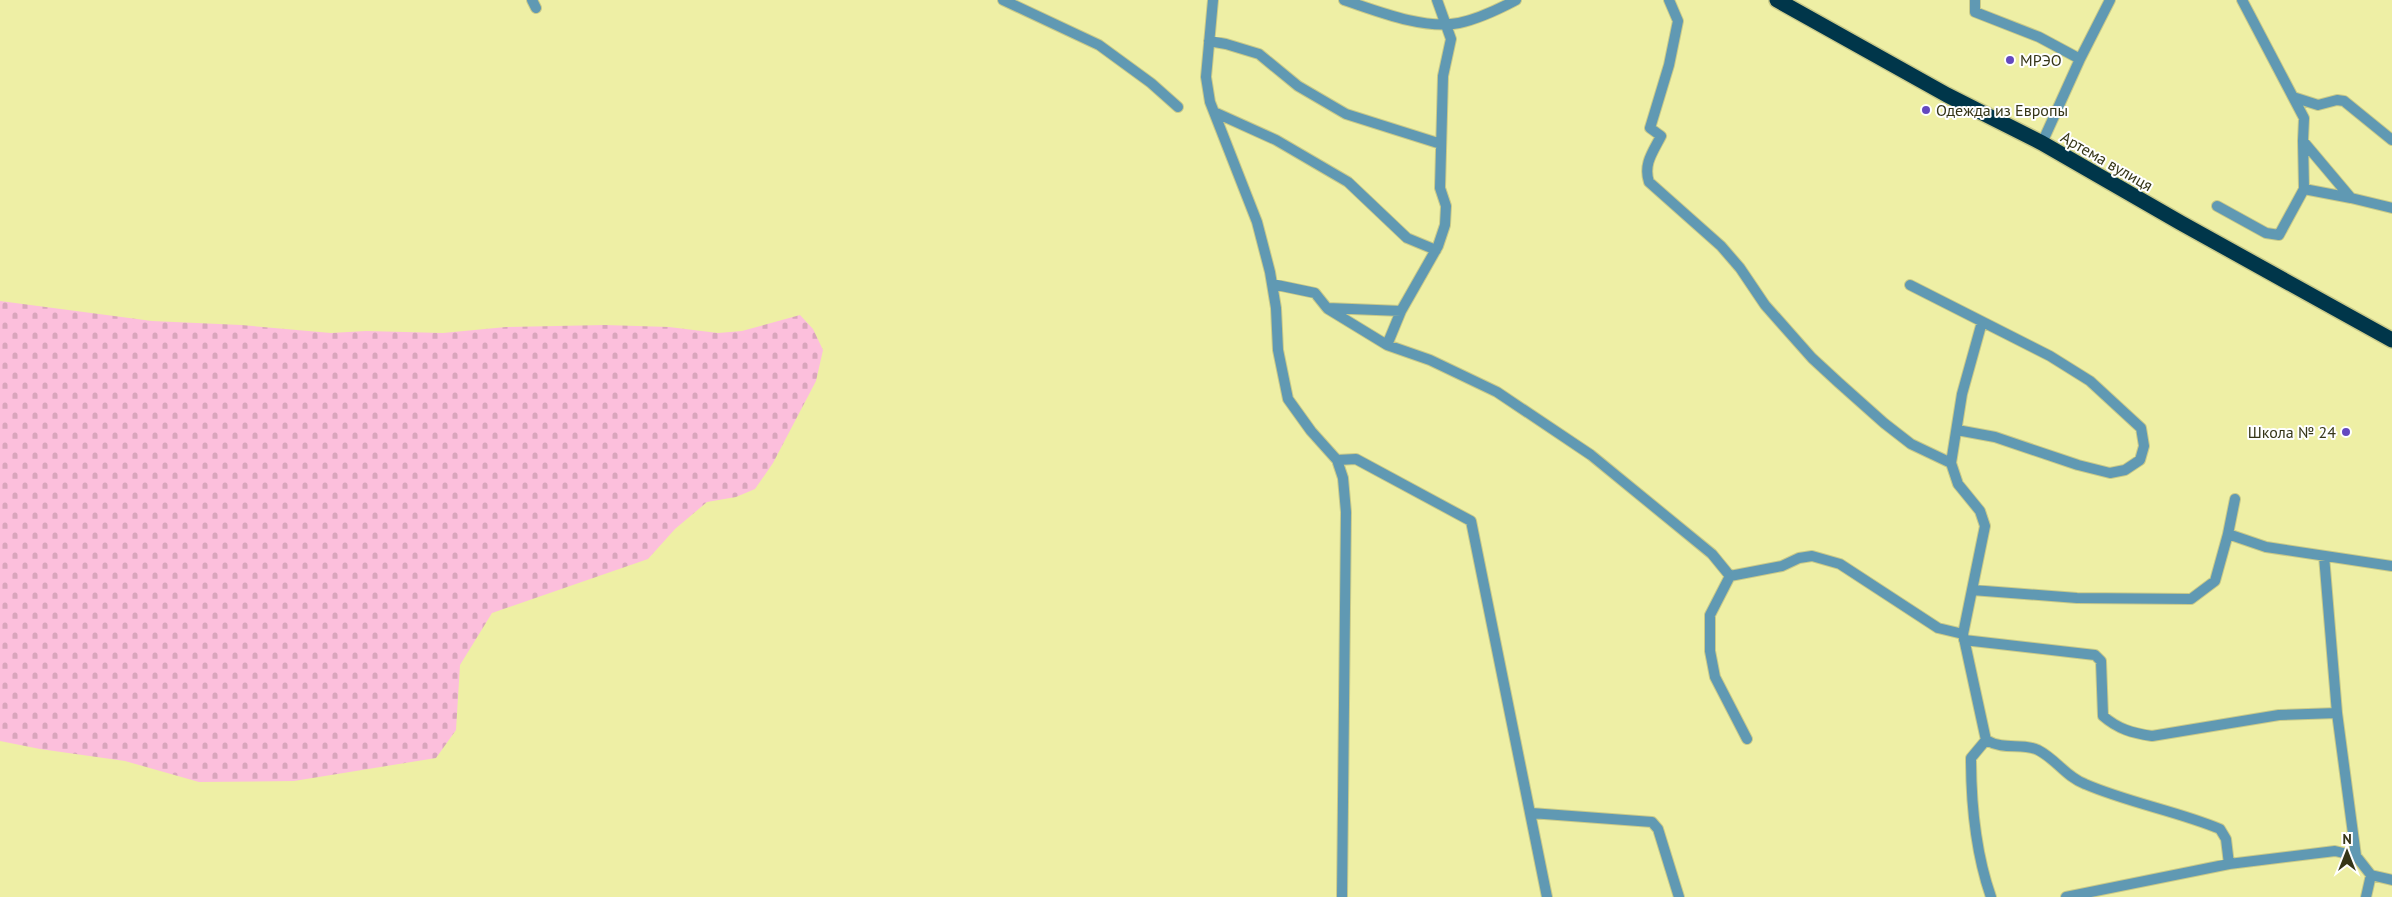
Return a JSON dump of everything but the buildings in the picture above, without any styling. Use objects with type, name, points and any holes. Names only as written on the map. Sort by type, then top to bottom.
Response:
[{"type":"highway","name":"Артема вулиця","points":[[1777,0],[1947,95],[2042,143],[2181,224],[2392,340]]},
{"type":"street","points":[[1003,0],[1099,45],[1151,83],[1178,107]]},
{"type":"street","points":[[1213,0],[1206,77],[1210,102],[1257,222],[1272,284],[1276,308],[1278,350],[1288,399],[1311,431],[1337,460],[1343,478],[1346,512],[1342,897]]},
{"type":"street","points":[[1344,0],[1424,24],[1460,23],[1516,0]]},
{"type":"street","points":[[1387,345],[1401,311],[1436,250],[1445,225],[1446,206],[1440,188],[1443,76],[1451,39],[1437,0]]},
{"type":"street","points":[[1669,0],[1678,21],[1669,65],[1650,128],[1661,136],[1647,162],[1646,173],[1649,182],[1721,246],[1740,268],[1764,305],[1825,370],[1884,423],[1911,444],[1952,463]]},
{"type":"street","points":[[1975,0],[1975,12],[2039,37],[2080,58]]},
{"type":"street","points":[[2042,143],[2080,58],[2110,0]]},
{"type":"street","points":[[2217,206],[2266,233],[2279,235],[2304,189],[2304,118],[2242,0]]},
{"type":"street","points":[[1209,41],[1258,54],[1298,86],[1346,114],[1441,144]]},
{"type":"street","points":[[2294,97],[2318,105],[2337,100],[2344,101],[2392,140]]},
{"type":"street","points":[[1214,112],[1276,140],[1348,182],[1407,238],[1436,250]]},
{"type":"street","points":[[2303,142],[2351,198]]},
{"type":"street","points":[[2304,189],[2392,208]]},
{"type":"street","points":[[1272,284],[1314,293],[1327,308],[1387,345],[1430,360],[1497,392],[1591,455],[1712,554],[1730,576]]},
{"type":"street","points":[[1910,285],[2050,356],[2090,381],[2141,428],[2144,446],[2140,460],[2125,470],[2110,473],[1995,438],[1957,430]]},
{"type":"street","points":[[1327,308],[1401,311]]},
{"type":"street","points":[[1982,322],[1962,394],[1952,463],[1958,484],[1980,511],[1985,526],[1963,637],[1986,740],[1997,746],[2022,746],[2038,750],[2063,772],[2084,784],[2220,829],[2226,839],[2229,864]]},
{"type":"street","points":[[1337,460],[1356,459],[1471,521],[1547,897]]},
{"type":"street","points":[[1972,590],[2077,598],[2191,599],[2215,580],[2228,534],[2235,499]]},
{"type":"street","points":[[2228,534],[2266,547],[2392,566]]},
{"type":"street","points":[[1730,576],[1782,566],[1799,558],[1812,556],[1840,564],[1938,628],[1963,637],[2095,654],[2101,661],[2103,716],[2114,725],[2131,733],[2152,736],[2279,715],[2337,713]]},
{"type":"street","points":[[2324,556],[2337,713],[2356,856],[2372,874],[2392,880]]},
{"type":"street","points":[[1730,576],[1710,615],[1710,651],[1715,677],[1747,739]]},
{"type":"street","points":[[1986,740],[1971,758],[1971,779],[1982,871],[1991,897]]},
{"type":"street","points":[[1531,813],[1652,822],[1658,829],[1679,897]]},
{"type":"street","points":[[2066,897],[2229,864],[2335,851],[2356,856]]},
{"type":"street","points":[[2366,897],[2372,874]]},
{"type":"green space","points":[[0,301],[152,321],[241,325],[331,333],[366,331],[443,333],[506,327],[605,325],[669,327],[718,333],[742,331],[800,315],[813,329],[823,350],[816,381],[773,463],[755,489],[736,497],[707,502],[675,529],[648,559],[492,613],[460,665],[456,730],[436,758],[294,781],[199,782],[125,761],[40,749],[0,741]]},
{"type":"place","name":"МРЭО","points":[[2010,60]]},
{"type":"place","name":"Одежда из Европы","points":[[1926,110]]},
{"type":"place","name":"Школа № 24","points":[[2346,432]]}]
